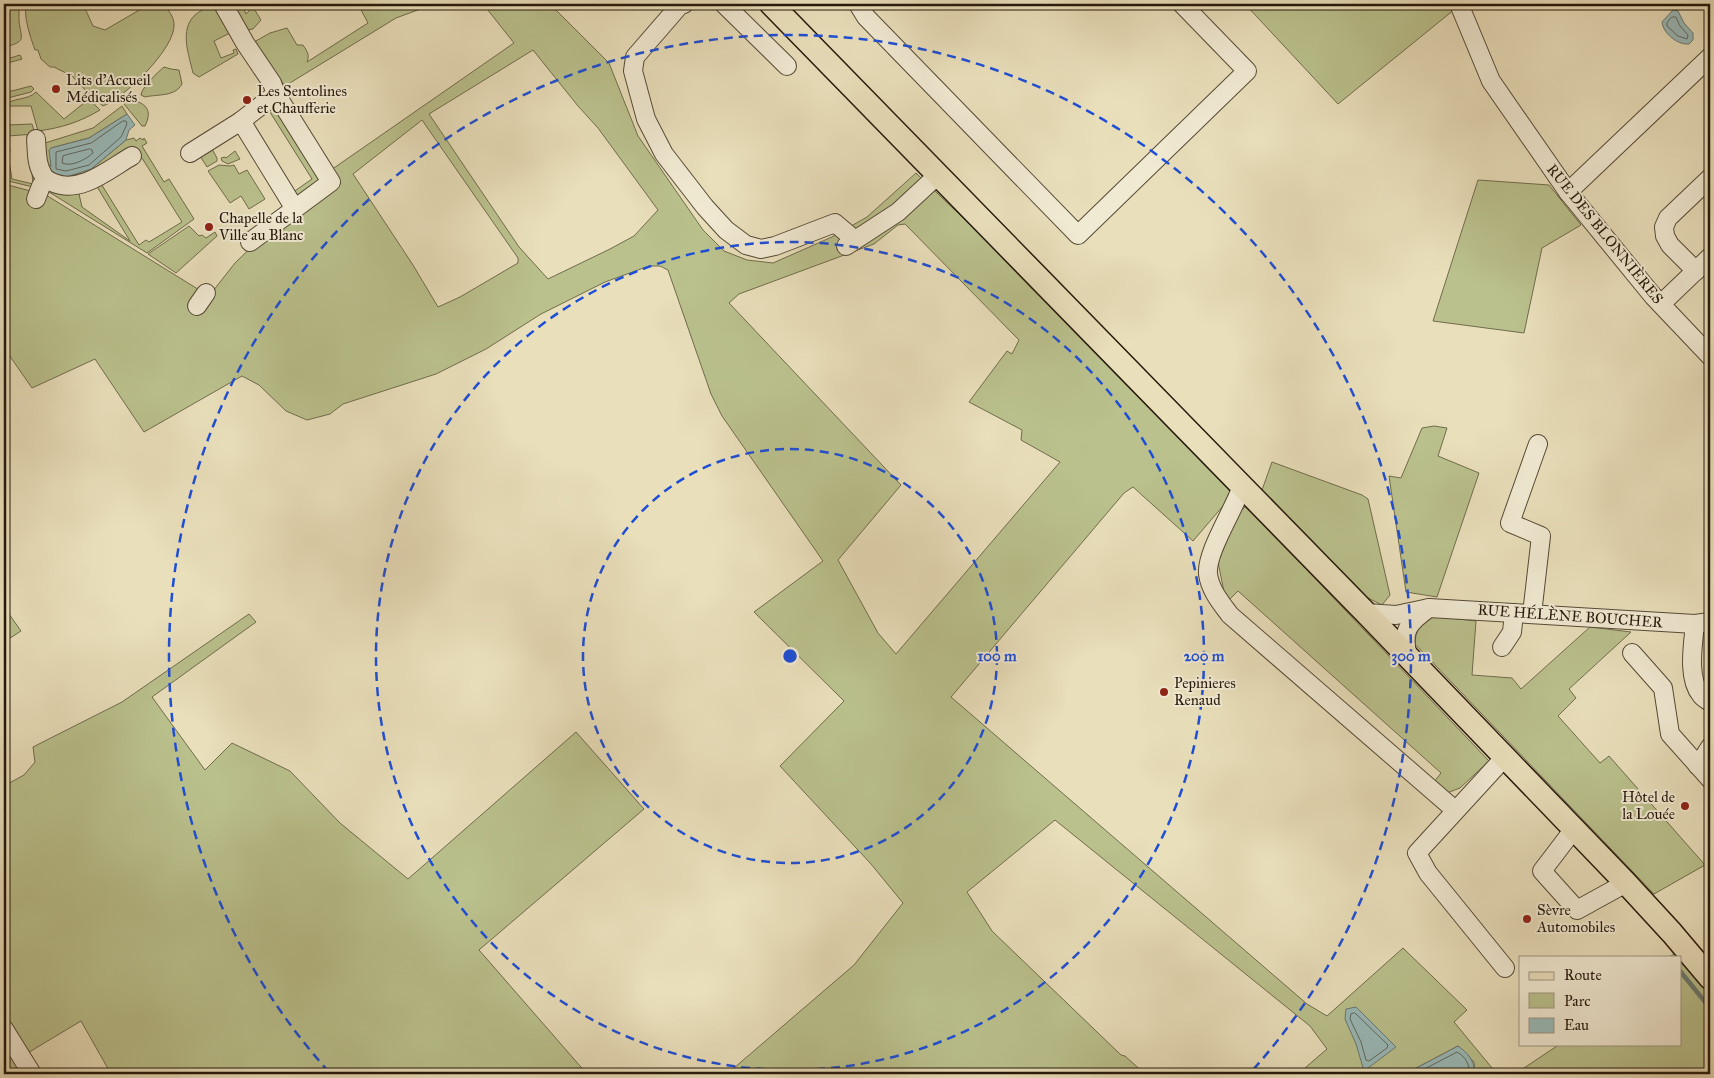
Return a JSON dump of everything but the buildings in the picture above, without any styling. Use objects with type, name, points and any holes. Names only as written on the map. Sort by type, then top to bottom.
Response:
[{"type":"main road","points":[[771,4],[1408,656],[1626,883],[1710,978]]},
{"type":"street","points":[[223,4],[331,182],[250,242]]},
{"type":"street","points":[[684,4],[680,6],[635,57],[633,71],[646,119],[664,154],[704,207],[726,230],[746,245],[761,249],[776,246],[835,223],[850,243],[898,212],[939,174]]},
{"type":"street","points":[[724,4],[787,66]]},
{"type":"street","points":[[858,4],[866,17],[1078,234],[1247,71],[1182,4]]},
{"type":"street","name":"RUE DES BLONNIÈRES","points":[[1459,4],[1491,81],[1568,192],[1661,304],[1710,356]]},
{"type":"street","points":[[1568,192],[1710,58]]},
{"type":"street","points":[[190,153],[241,121],[276,94]]},
{"type":"street","points":[[241,121],[295,209]]},
{"type":"street","points":[[36,139],[41,172],[47,180],[65,186],[84,183],[132,156]]},
{"type":"street","points":[[1696,271],[1670,245],[1665,236],[1664,227],[1668,218],[1710,178]]},
{"type":"street","points":[[1661,304],[1710,257]]},
{"type":"street","points":[[1532,614],[1541,536],[1510,523],[1538,444]]},
{"type":"street","points":[[1242,486],[1238,499],[1210,557],[1208,574],[1215,594],[1230,615],[1455,810]]},
{"type":"street","points":[[1408,656],[1404,638],[1407,630],[1411,622],[1429,608]]},
{"type":"street","name":"RUE HÉLÈNE BOUCHER","points":[[1366,613],[1396,615],[1429,608],[1703,623]]},
{"type":"street","points":[[1502,647],[1512,632],[1514,613]]},
{"type":"street","points":[[1703,623],[1692,658],[1692,679],[1701,695],[1710,702]]},
{"type":"street","points":[[1632,653],[1663,688],[1670,734],[1704,772]]},
{"type":"street","points":[[1704,772],[1710,747]]},
{"type":"street","points":[[1505,757],[1417,853],[1428,873],[1505,968]]},
{"type":"street","points":[[1574,829],[1542,871],[1577,910],[1626,883]]},
{"type":"street","points":[[4,1029],[32,1074]]},
{"type":"green space","points":[[4,4],[19,4],[21,39],[4,48],[4,43],[7,42],[4,32]]},
{"type":"green space","points":[[27,4],[83,4],[93,26],[105,30],[141,9],[145,4],[164,4],[174,24],[167,46],[147,71],[123,93],[103,106],[72,76],[54,67],[50,67],[41,59],[38,50],[35,50],[28,26]]},
{"type":"green space","points":[[212,4],[220,11],[232,32],[214,41],[221,58],[234,53],[233,50],[236,49],[238,54],[199,77],[193,73],[189,58],[186,43],[187,28],[195,15]]},
{"type":"green space","points":[[233,4],[248,4],[244,9],[246,14],[253,7],[261,20],[253,29],[247,30]]},
{"type":"green space","points":[[358,4],[434,4],[396,18],[285,86],[280,79],[277,79],[254,42],[270,33],[287,28],[297,45],[303,45],[306,49],[308,55],[307,62],[368,23]]},
{"type":"green space","points":[[483,4],[550,4],[609,63],[638,136],[703,230],[724,251],[747,260],[773,263],[832,237],[867,217],[916,173],[1000,253],[1235,492],[1193,541],[1133,487],[1124,493],[951,697],[1307,1004],[1327,1016],[1403,948],[1467,1010],[1454,1022],[1497,1074],[1475,1074],[1474,1062],[1458,1046],[1405,1074],[1298,1074],[1327,1049],[1310,1026],[1055,820],[967,892],[992,931],[1121,1055],[1125,1056],[1145,1074],[727,1074],[854,965],[903,903],[871,864],[780,766],[844,701],[754,612],[823,561],[722,416],[711,394],[668,270],[660,266],[649,266],[605,282],[541,314],[486,349],[436,374],[343,404],[330,414],[307,420],[286,411],[259,385],[242,376],[144,432],[95,359],[32,388],[7,352],[4,358],[4,184],[46,195],[209,296],[235,263],[331,170],[514,43]],"holes":[[[533,50],[598,128],[658,210],[634,236],[548,279],[519,247],[429,114]],[[422,120],[518,258],[518,263],[460,297],[438,307],[413,265],[353,174]],[[905,224],[1019,340],[1012,354],[1007,351],[969,402],[1022,430],[1021,440],[1060,462],[896,654],[878,633],[838,560],[901,485],[729,303],[739,294],[874,244],[898,225]]]},
{"type":"green space","points":[[1245,4],[1453,4],[1455,9],[1338,104]]},
{"type":"green space","points":[[4,48],[7,59],[20,55],[22,59],[4,64]]},
{"type":"green space","points":[[164,67],[179,70],[182,84],[179,88],[166,94],[145,97],[141,95],[147,84]]},
{"type":"green space","points":[[31,86],[34,89],[31,92],[4,99],[4,93]]},
{"type":"green space","points":[[36,92],[64,119],[89,99],[100,110],[70,124],[38,131],[31,106],[4,106],[11,101],[28,97]]},
{"type":"green space","points":[[129,100],[144,105],[148,111],[145,126],[142,126],[124,104],[124,102]]},
{"type":"green space","points":[[122,106],[127,114],[89,138],[51,148],[51,166],[66,177],[83,173],[91,169],[126,140],[134,138],[136,141],[140,138],[143,140],[144,138],[147,143],[142,146],[164,182],[169,179],[194,219],[147,253],[49,192],[45,186],[33,187],[4,180],[4,149],[10,148],[9,161],[12,179],[33,184],[30,150],[27,146],[45,143],[93,128]],"holes":[[[142,158],[182,222],[149,242],[146,240],[139,245],[100,182]],[[96,185],[130,241],[82,207],[79,194]]]},
{"type":"green space","points":[[274,106],[323,178],[298,200],[289,195],[312,179],[268,109]]},
{"type":"green space","points":[[32,124],[35,134],[8,136],[7,125]]},
{"type":"green space","points":[[212,149],[217,161],[207,167],[200,156]]},
{"type":"green space","points":[[235,151],[240,159],[228,164],[222,161],[221,158],[226,158]]},
{"type":"green space","points":[[219,165],[234,165],[239,174],[247,170],[265,199],[249,209],[241,196],[230,203],[208,171]]},
{"type":"green space","points":[[1478,180],[1549,185],[1581,225],[1542,248],[1524,333],[1433,321]]},
{"type":"green space","points":[[189,226],[199,236],[202,235],[206,238],[215,232],[217,236],[176,273],[148,254]]},
{"type":"green space","points":[[1434,426],[1447,428],[1438,456],[1479,473],[1437,597],[1406,592],[1389,476],[1401,478],[1422,428]]},
{"type":"green space","points":[[1272,462],[1362,495],[1368,499],[1390,595],[1382,605],[1368,598],[1262,490]]},
{"type":"green space","points":[[1246,506],[1489,761],[1460,788],[1447,793],[1434,782],[1441,773],[1238,591],[1228,601],[1225,597],[1218,562],[1238,514]]},
{"type":"green space","points":[[4,607],[21,631],[4,642]]},
{"type":"green space","points":[[249,614],[256,622],[152,697],[205,770],[232,743],[290,771],[340,823],[408,879],[576,732],[644,809],[479,950],[587,1074],[111,1074],[81,1021],[16,1060],[25,1074],[4,1074],[4,786],[24,775],[35,762],[33,747],[122,702]]},
{"type":"green space","points":[[1433,616],[1476,621],[1472,675],[1512,678],[1521,689],[1590,627],[1631,632],[1569,689],[1576,698],[1558,716],[1600,763],[1609,756],[1705,865],[1654,894],[1415,644],[1416,635],[1420,627]]},
{"type":"green space","points":[[1692,944],[1710,965],[1710,1074],[1515,1074],[1557,1046],[1682,1046],[1682,956],[1671,956]]},
{"type":"water","points":[[1673,10],[1678,11],[1684,23],[1693,33],[1693,40],[1689,44],[1680,43],[1675,40],[1663,26],[1662,22]]},
{"type":"water","points":[[127,114],[135,125],[129,130],[126,140],[91,169],[66,177],[51,175],[49,150],[51,148],[89,138]]},
{"type":"water","points":[[1356,1007],[1396,1047],[1364,1071],[1356,1044],[1345,1019],[1346,1009]]},
{"type":"water","points":[[1458,1046],[1470,1058],[1475,1074],[1405,1074]]},
{"type":"waterway","points":[[1682,973],[1710,1008]]},
{"type":"place","name":"Lits d'Accueil Médicalisés","points":[[56,89]]},
{"type":"place","name":"Les Sentolines et Chaufferie","points":[[247,100]]},
{"type":"place","name":"Chapelle de la Ville au Blanc","points":[[209,227]]},
{"type":"place","name":"Pepinieres Renaud","points":[[1164,692]]},
{"type":"place","name":"Hôtel de la Louée","points":[[1685,806]]},
{"type":"place","name":"Sèvre Automobiles","points":[[1527,919]]}]
